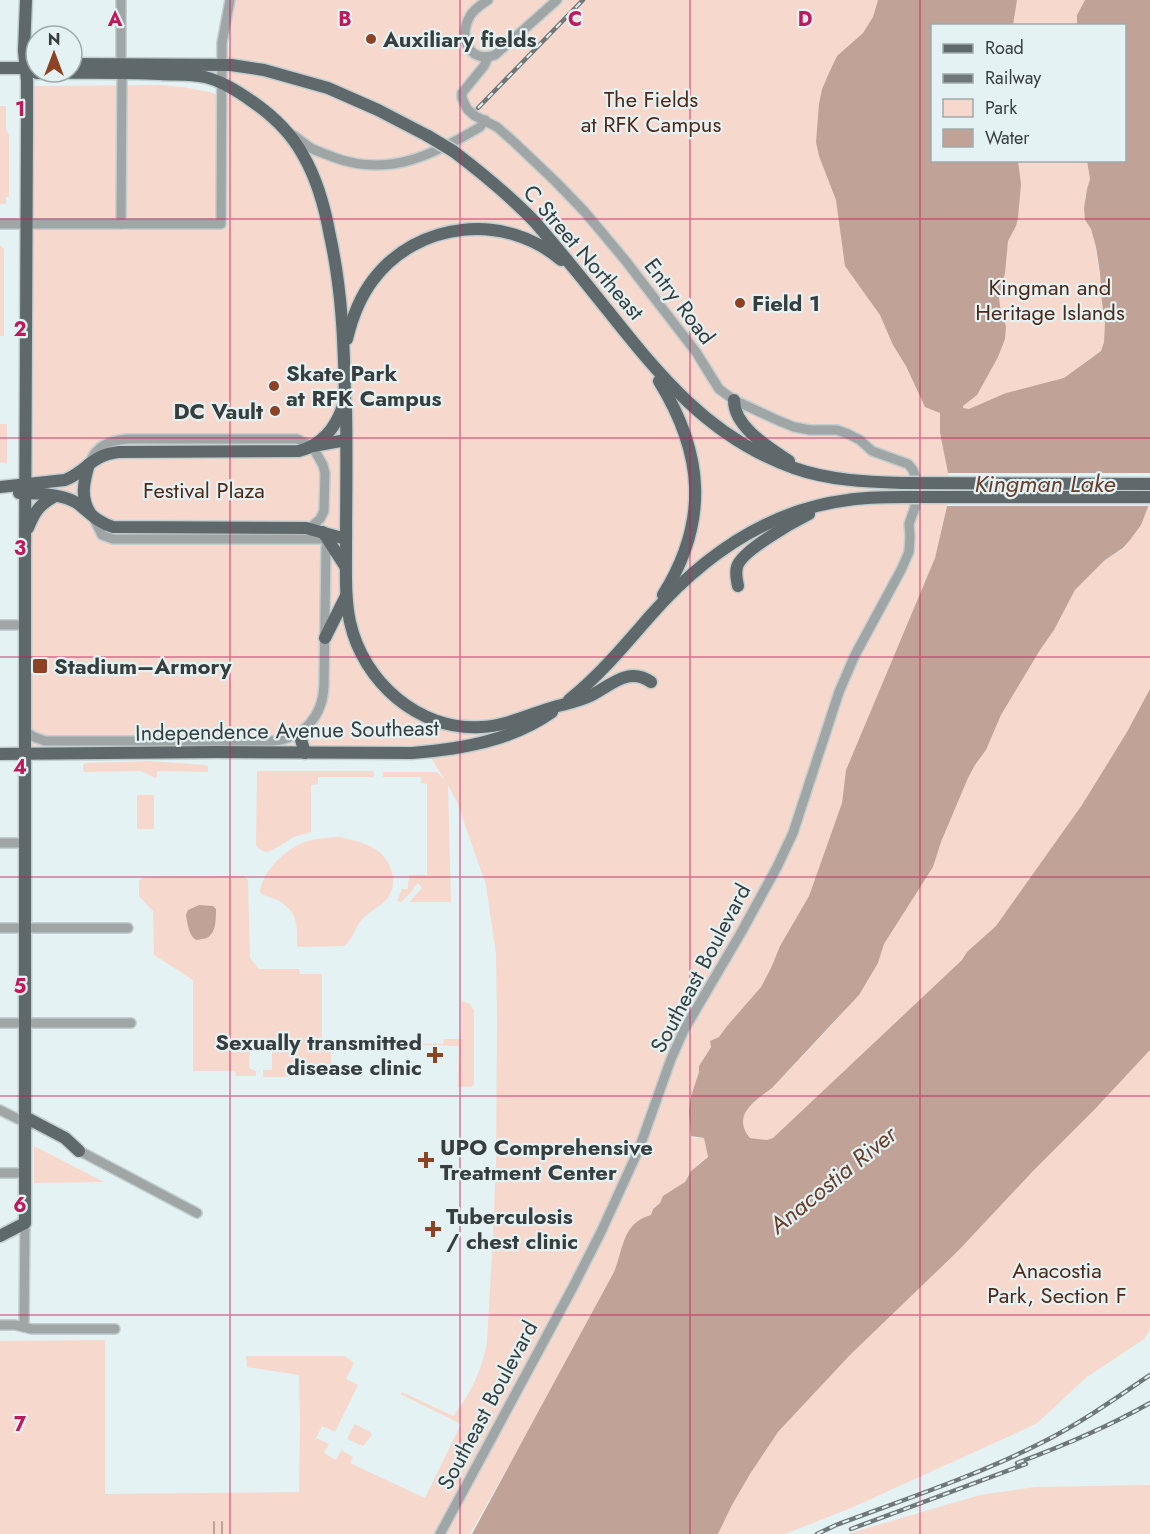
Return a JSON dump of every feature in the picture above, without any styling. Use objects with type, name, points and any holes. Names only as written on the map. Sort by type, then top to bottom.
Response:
[{"type":"main road","points":[[25,24],[26,0]]},
{"type":"main road","name":"C Street Northeast","points":[[84,71],[222,64],[264,70],[328,88],[385,113],[428,136],[453,151],[511,197],[536,222],[565,261],[639,349],[697,412],[744,445],[795,469],[850,480],[902,483],[1150,484]]},
{"type":"main road","name":"C Street Northeast","points":[[84,65],[207,78],[246,96],[283,128],[307,162],[322,200],[333,251],[342,312],[344,352]]},
{"type":"main road","name":"C Street Northeast","points":[[0,68],[24,66]]},
{"type":"main road","points":[[0,1236],[25,1223],[26,225],[30,84]]},
{"type":"main road","points":[[344,352],[351,324],[364,293],[374,278],[393,258],[432,236],[457,230],[480,228],[498,231],[523,237],[565,261]]},
{"type":"main road","points":[[342,312],[364,293]]},
{"type":"main road","points":[[639,349],[681,422],[692,454],[695,481],[694,513],[685,550],[674,577],[652,614]]},
{"type":"main road","name":"Independence Avenue Southeast","points":[[344,352],[347,595],[349,617],[356,644],[363,659],[377,679],[395,697],[427,717],[471,728],[524,723]]},
{"type":"main road","points":[[0,493],[65,480],[108,453],[295,452],[303,450],[325,436],[334,426],[345,399]]},
{"type":"main road","points":[[734,400],[740,421],[755,436],[792,463],[820,475]]},
{"type":"main road","points":[[160,451],[175,439]]},
{"type":"main road","points":[[312,446],[346,441]]},
{"type":"main road","points":[[90,463],[83,489],[86,504],[92,516]]},
{"type":"main road","points":[[0,487],[25,489],[70,499],[102,523],[118,528],[310,528],[326,536],[346,539]]},
{"type":"main road","points":[[25,534],[36,510],[55,496]]},
{"type":"main road","name":"Independence Avenue Southeast","points":[[0,754],[25,755],[137,747],[231,747],[305,753],[412,753],[477,745],[498,739],[564,703],[600,672],[652,614],[702,564],[748,532],[802,510],[872,497],[1150,497]]},
{"type":"main road","points":[[738,586],[737,566],[742,558],[771,536],[819,508],[846,500]]},
{"type":"main road","points":[[232,539],[245,528]]},
{"type":"main road","points":[[326,536],[346,567]]},
{"type":"main road","points":[[325,638],[347,595]]},
{"type":"main road","points":[[564,703],[589,697],[628,676],[643,677],[651,682]]},
{"type":"main road","points":[[299,733],[305,753]]},
{"type":"main road","points":[[25,1120],[65,1138],[79,1151]]},
{"type":"street","points":[[121,0],[121,224]]},
{"type":"street","points":[[0,225],[221,224],[223,37],[230,0]]},
{"type":"street","points":[[488,0],[474,10],[465,30],[466,43],[473,54],[478,57],[488,57]]},
{"type":"street","name":"Entry Road","points":[[557,0],[501,51],[488,57],[484,66],[462,93],[467,109],[475,116],[497,127],[575,201],[625,260],[696,352],[719,389],[734,400],[794,427],[810,430],[837,430],[860,441],[872,451],[908,464],[916,479],[915,507]]},
{"type":"street","points":[[283,128],[313,150],[347,162],[372,166],[401,163],[427,155],[480,127],[485,120]]},
{"type":"street","points":[[90,463],[93,454],[99,448],[127,439],[292,439],[302,441],[312,446],[324,468],[323,514],[310,528]]},
{"type":"street","name":"Southeast Boulevard","points":[[440,1534],[601,1232],[639,1149],[671,1059],[684,1030],[742,931],[785,851],[839,692],[855,655],[909,552],[909,524],[915,507]]},
{"type":"street","points":[[92,516],[102,535],[113,539],[326,536],[324,692],[322,703],[314,719],[299,733]]},
{"type":"street","points":[[0,625],[25,625]]},
{"type":"street","name":"Independence Avenue Southeast","points":[[25,731],[34,738],[45,741],[137,747]]},
{"type":"street","name":"Independence Avenue Southeast","points":[[231,747],[289,738],[299,733]]},
{"type":"street","points":[[0,843],[25,843]]},
{"type":"street","points":[[0,928],[128,928]]},
{"type":"street","points":[[0,1023],[131,1023]]},
{"type":"street","points":[[0,1110],[25,1120]]},
{"type":"street","points":[[79,1151],[197,1213]]},
{"type":"street","points":[[0,1173],[25,1173]]},
{"type":"street","points":[[24,1327],[25,1223]]},
{"type":"street","points":[[0,1325],[15,1325],[32,1329],[115,1329]]},
{"type":"green space","points":[[236,0],[944,0],[837,58],[822,89],[865,278],[940,413],[940,433],[948,473],[947,504],[935,558],[846,770],[842,803],[809,896],[780,946],[761,987],[715,1039],[699,1066],[689,1111],[691,1136],[704,1138],[708,1157],[698,1164],[685,1182],[654,1207],[651,1215],[645,1217],[623,1243],[620,1259],[614,1272],[532,1426],[470,1534],[0,1534],[0,1341],[105,1340],[105,1494],[299,1492],[299,1375],[247,1367],[246,1356],[345,1356],[354,1363],[346,1379],[358,1385],[335,1432],[322,1426],[316,1438],[329,1444],[324,1453],[336,1460],[341,1450],[353,1457],[350,1463],[425,1498],[461,1424],[400,1394],[402,1392],[453,1416],[475,1381],[487,1342],[496,1161],[496,954],[486,885],[457,802],[448,785],[451,902],[410,902],[422,888],[418,883],[401,902],[397,901],[402,889],[408,889],[409,875],[427,875],[427,784],[421,783],[421,777],[383,777],[383,772],[437,772],[445,780],[423,745],[31,746],[32,86],[160,85],[210,92],[228,99],[231,24]]},
{"type":"green space","points":[[1017,0],[1085,0],[1077,15],[1077,24],[975,24],[1014,10]]},
{"type":"green space","points":[[0,106],[6,106],[6,129],[9,136],[9,197],[6,197],[6,204],[0,204]]},
{"type":"green space","name":"Kingman and Heritage Islands","points":[[932,162],[1087,162],[1090,179],[1085,197],[1085,220],[1091,229],[1096,247],[1114,334],[1101,351],[1081,365],[1076,374],[970,413],[963,408]]},
{"type":"green space","points":[[0,245],[4,249],[4,336],[0,336]]},
{"type":"green space","points":[[0,424],[7,424],[7,463],[0,463]]},
{"type":"green space","points":[[1150,502],[1150,689],[1144,702],[1114,860],[847,1070],[773,1138],[767,1140],[750,1138],[742,1126],[746,1111],[772,1088],[832,1025],[878,963],[884,944],[933,867],[968,778],[986,750],[1001,715],[1054,630],[1075,590],[1105,560],[1123,549],[1141,525]]},
{"type":"green space","points":[[150,761],[205,765],[208,766],[208,772],[157,771],[155,778],[141,771],[83,771],[83,765],[86,763]]},
{"type":"green space","points":[[257,771],[374,771],[374,777],[318,777],[318,784],[311,785],[311,832],[294,837],[266,852],[256,846]]},
{"type":"green space","points":[[137,795],[154,795],[154,829],[137,829]]},
{"type":"green space","points":[[340,837],[366,844],[386,859],[393,876],[391,893],[385,901],[362,919],[344,946],[298,947],[293,914],[284,904],[260,892],[262,885],[279,858],[292,849],[313,840]]},
{"type":"green space","points":[[244,876],[248,880],[250,958],[259,969],[299,969],[300,974],[322,974],[322,1044],[331,1044],[331,1070],[289,1070],[288,1077],[263,1077],[263,1070],[272,1070],[272,1041],[250,1041],[249,1068],[256,1071],[256,1076],[236,1076],[235,1071],[193,1071],[193,980],[154,955],[153,911],[139,896],[139,881],[143,877]]},
{"type":"green space","points":[[461,1001],[470,1004],[474,1011],[474,1084],[471,1087],[458,1087],[459,1046],[411,1045],[411,1043],[443,1044],[444,1039],[461,1039]]},
{"type":"green space","name":"Anacostia Park, Section F","points":[[1150,1050],[1150,1329],[1144,1339],[1087,1377],[1036,1424],[851,1508],[785,1534],[718,1534],[750,1474],[778,1432],[850,1355],[958,1251]]},
{"type":"green space","points":[[34,1146],[104,1182],[34,1183]]},
{"type":"green space","points":[[355,1424],[372,1435],[363,1446],[347,1439]]},
{"type":"green space","points":[[1150,1485],[1150,1534],[847,1534],[980,1495],[1035,1487]]},
{"type":"water","points":[[878,0],[1017,0],[1013,24],[931,24],[931,162],[1018,162],[1021,184],[1018,218],[1008,241],[1005,273],[999,298],[1006,326],[1005,339],[977,395],[963,406],[969,409],[1006,393],[1064,378],[1101,351],[1105,323],[1100,273],[1096,247],[1091,229],[1085,220],[1084,208],[1090,179],[1087,162],[1126,162],[1126,24],[1077,24],[1077,15],[1085,0],[1150,0],[1150,502],[1141,525],[1130,540],[1123,548],[1105,560],[1075,590],[1054,630],[1001,715],[986,750],[968,778],[933,867],[884,944],[878,963],[859,995],[772,1088],[753,1103],[744,1116],[745,1130],[750,1138],[767,1140],[773,1138],[996,926],[1082,805],[1127,732],[1150,689],[1150,1050],[958,1251],[850,1355],[778,1432],[750,1474],[718,1534],[472,1534],[614,1272],[629,1230],[641,1219],[651,1215],[663,1196],[685,1182],[691,1171],[708,1157],[704,1138],[691,1136],[689,1111],[699,1066],[711,1047],[710,1041],[719,1037],[761,987],[780,946],[809,896],[842,803],[846,770],[935,558],[947,506],[948,473],[940,433],[940,413],[925,407],[880,315],[845,266],[836,200],[816,142],[819,104],[828,75],[837,56],[863,33],[873,17]]},
{"type":"water","points":[[199,905],[213,906],[216,909],[216,919],[210,936],[197,940],[190,933],[186,915],[188,910]]},
{"type":"pier","points":[[948,473],[1150,473],[1150,506],[947,506]]},
{"type":"waterway","points":[[214,1522],[214,1534]]},
{"type":"waterway","points":[[222,1522],[222,1534]]},
{"type":"railway","points":[[478,108],[583,0]]},
{"type":"railway","points":[[817,1534],[966,1477],[1016,1455],[1069,1428],[1150,1375]]},
{"type":"railway","points":[[1017,1463],[1085,1436],[1150,1403]]},
{"type":"railway","points":[[851,1529],[1026,1464]]},
{"type":"place","name":"Auxiliary fields","points":[[371,39]]},
{"type":"place","name":"Field 1","points":[[740,303]]},
{"type":"place","name":"Skate Park at RFK Campus","points":[[274,386]]},
{"type":"place","name":"DC Vault","points":[[275,411]]},
{"type":"place","name":"Stadium–Armory","points":[[40,666]]},
{"type":"place","name":"Sexually transmitted disease clinic","points":[[435,1055]]},
{"type":"place","name":"UPO Comprehensive Treatment Center","points":[[426,1160]]},
{"type":"place","name":"Tuberculosis / chest clinic","points":[[433,1229]]},
{"type":"park label","name":"The Fields at RFK Campus","points":[[651,112]]},
{"type":"park label","name":"Festival Plaza","points":[[204,490]]},
{"type":"water label","name":"Kingman Lake","points":[[1045,484]]},
{"type":"water label","name":"Anacostia River","points":[[833,1180]]}]
